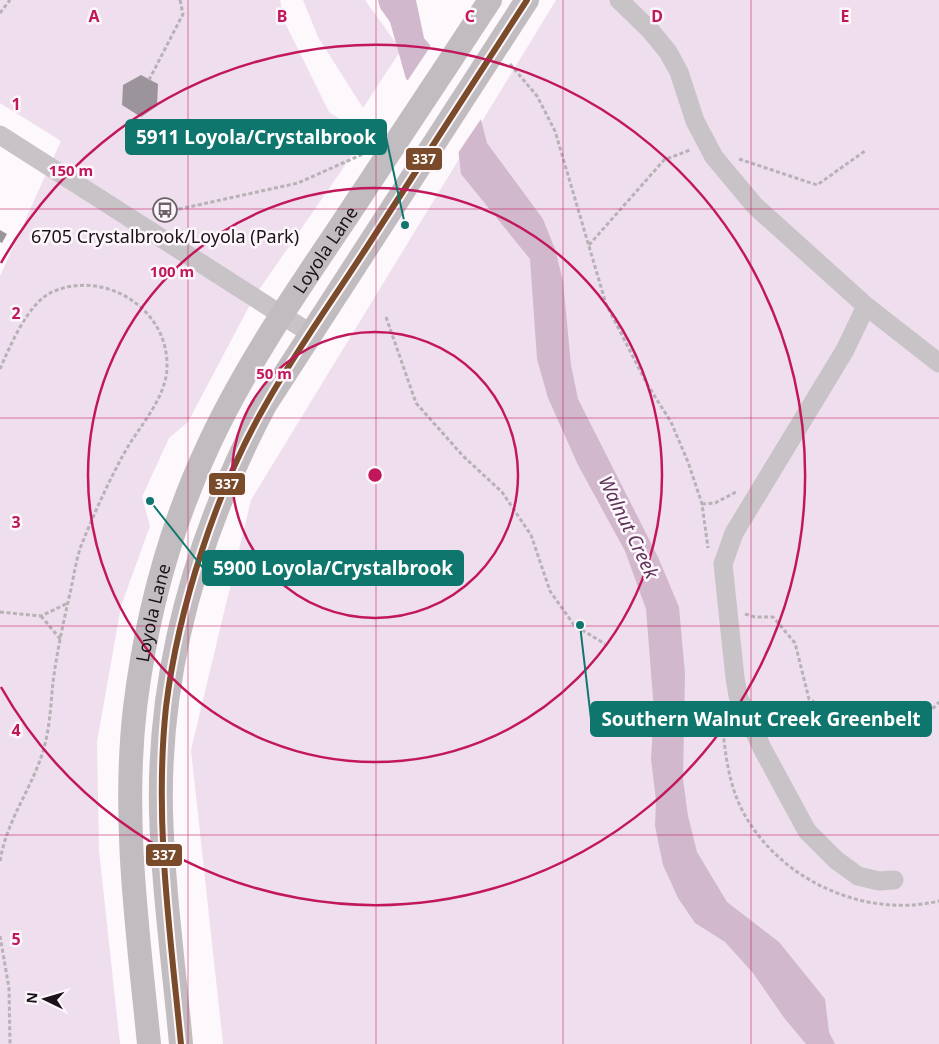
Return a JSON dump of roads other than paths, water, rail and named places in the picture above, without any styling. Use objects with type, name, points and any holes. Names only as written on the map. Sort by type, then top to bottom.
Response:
[{"type":"main road","name":"Loyola Lane","points":[[149,1044],[133,885],[130,811],[135,709],[146,641],[161,574],[195,477],[224,415],[281,315],[379,152],[490,0]]},
{"type":"main road","name":"Loyola Lane","points":[[181,1044],[162,842],[161,809],[164,738],[172,668],[197,563],[229,477],[265,405],[526,2]]},
{"type":"street","points":[[619,0],[650,30],[668,52],[679,72],[695,121],[714,157],[755,206],[866,306],[939,363]]},
{"type":"street","points":[[0,134],[310,333]]},
{"type":"street","points":[[866,306],[845,350],[734,533],[723,564],[738,696],[762,748],[807,830],[836,860],[858,876],[879,880],[894,880]]},
{"type":"water","name":"Walnut Creek","points":[[378,0],[416,0],[424,38],[476,100],[487,143],[543,219],[555,249],[563,281],[571,365],[578,399],[658,557],[679,607],[685,674],[683,779],[688,816],[697,852],[727,902],[779,942],[825,999],[829,1032],[835,1044],[806,1044],[785,1019],[753,973],[725,942],[695,923],[678,898],[663,865],[655,826],[656,800],[651,759],[654,711],[646,609],[625,551],[578,465],[548,398],[537,359],[530,259],[461,174],[457,138],[446,110],[406,79],[390,22],[380,8]]},
{"type":"place","name":"6705 Crystalbrook/Loyola (Park)","points":[[165,210]]},
{"type":"place","name":"5911 Loyola/Crystalbrook","points":[[405,225]]},
{"type":"place","name":"5900 Loyola/Crystalbrook","points":[[150,501]]},
{"type":"place","name":"Southern Walnut Creek Greenbelt","points":[[580,625]]}]
